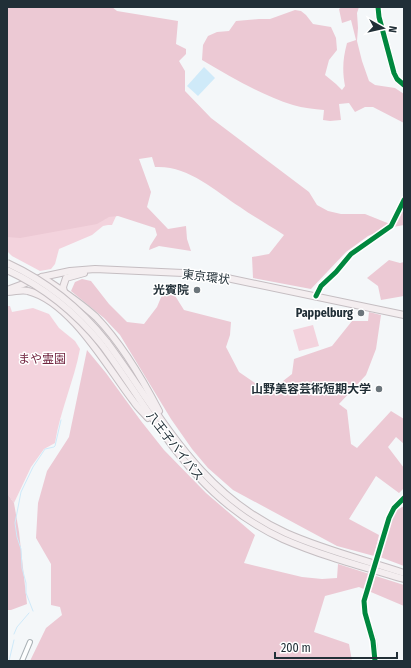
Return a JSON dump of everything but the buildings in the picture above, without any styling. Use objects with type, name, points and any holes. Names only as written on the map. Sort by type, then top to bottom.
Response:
[{"type":"highway","name":"八王子バイパス","points":[[7,264],[32,276],[59,294],[90,322],[164,436],[182,459],[210,489],[252,522],[277,536],[300,546],[404,579]]},
{"type":"highway","name":"東京環状","points":[[7,291],[42,277],[70,271],[95,269],[208,275],[404,315]]},
{"type":"highway","points":[[64,292],[64,283],[66,278],[95,269]]},
{"type":"highway","name":"八王子バイパス","points":[[7,270],[41,289],[61,303],[104,343],[201,472],[246,510],[285,533],[321,547],[404,573]]},
{"type":"highway","points":[[42,277],[64,292],[95,317],[113,337],[136,371],[174,438]]},
{"type":"highway","points":[[34,280],[36,290],[60,309],[76,326],[100,355],[134,403],[164,436]]},
{"type":"highway","points":[[7,291],[26,290],[43,297]]},
{"type":"street","points":[[378,7],[379,17],[394,73],[397,79],[404,85]]},
{"type":"street","points":[[316,296],[321,286],[336,272],[351,254],[391,226],[404,200]]},
{"type":"street","points":[[380,545],[394,508],[404,498]]},
{"type":"street","points":[[368,590],[364,601],[364,609],[373,641],[375,661]]},
{"type":"street","points":[[22,661],[30,642]]},
{"type":"green space","points":[[7,200],[123,201],[112,225],[103,226],[92,235],[59,249],[55,264],[51,269],[40,271],[12,256],[7,251]]},
{"type":"green space","name":"まや霊園","points":[[7,306],[10,306],[12,312],[33,308],[49,314],[59,328],[75,341],[80,349],[60,419],[55,443],[44,449],[31,467],[14,503],[7,493]]},
{"type":"green space","points":[[313,325],[319,346],[299,351],[293,330]]},
{"type":"shaded area","points":[[7,7],[112,7],[117,11],[178,21],[176,44],[186,49],[186,54],[179,61],[185,71],[185,91],[211,118],[309,192],[317,205],[328,211],[341,214],[365,214],[390,224],[380,231],[368,236],[346,252],[311,289],[253,278],[252,257],[269,254],[284,235],[190,174],[167,167],[155,167],[152,157],[139,159],[151,192],[147,207],[168,229],[186,226],[187,239],[191,251],[159,246],[149,250],[157,235],[155,228],[118,216],[109,217],[97,224],[20,238],[7,237]]},
{"type":"shaded area","points":[[342,7],[359,7],[357,13],[357,41],[369,81],[375,85],[395,88],[404,94],[404,123],[373,107],[365,107],[355,112],[349,103],[339,104],[341,120],[323,120],[324,110],[297,106],[281,101],[246,85],[202,60],[203,45],[208,36],[217,32],[229,31],[236,21],[270,19],[295,10],[301,11],[313,24],[331,27],[336,38],[337,50],[329,60],[325,75],[342,90],[345,86],[343,64],[347,43],[356,40],[351,20],[342,23],[339,9]]},
{"type":"shaded area","points":[[404,207],[404,225],[393,227],[402,209]]},
{"type":"shaded area","points":[[389,260],[400,263],[404,262],[404,296],[381,300],[378,286],[367,278]]},
{"type":"shaded area","points":[[82,279],[91,281],[109,304],[127,322],[144,324],[157,307],[167,283],[184,310],[231,322],[230,335],[226,347],[239,372],[255,383],[274,388],[292,374],[294,359],[332,346],[352,321],[368,321],[369,312],[381,315],[376,349],[366,375],[339,404],[347,410],[351,444],[357,448],[391,411],[404,419],[404,444],[396,437],[388,447],[404,468],[404,488],[399,493],[376,476],[349,519],[379,535],[374,556],[337,546],[233,490],[208,468],[192,449],[171,419],[120,335],[104,318],[71,291],[75,282]]},
{"type":"shaded area","points":[[87,350],[164,450],[206,493],[255,535],[244,563],[302,577],[322,579],[337,578],[338,564],[404,585],[404,606],[359,587],[325,596],[314,632],[349,644],[352,661],[30,661],[46,628],[62,615],[60,607],[51,605],[51,564],[36,538],[38,503],[47,471],[69,437]]},
{"type":"shaded area","points":[[7,493],[14,503],[19,532],[27,604],[11,610],[7,610]]},
{"type":"shaded area","points":[[404,506],[404,566],[380,557],[387,529],[395,511]]},
{"type":"water","points":[[204,67],[215,78],[198,96],[187,86]]},
{"type":"waterway","points":[[33,611],[26,593],[21,549],[15,523],[21,492],[33,467],[45,449],[55,446],[61,420]]},
{"type":"waterway","points":[[14,634],[17,627],[29,613]]},
{"type":"waterway","points":[[9,661],[14,640]]},
{"type":"tunnel","points":[[367,590],[380,545]]},
{"type":"cycle path","points":[[378,7],[379,17],[394,73],[397,79],[404,85]]},
{"type":"cycle path","points":[[316,296],[321,286],[336,272],[351,254],[391,226],[404,200]]},
{"type":"cycle path","points":[[375,661],[373,641],[365,613],[364,601],[389,518],[394,508],[404,498]]},
{"type":"place","name":"光賓院","points":[[197,290]]},
{"type":"place","name":"Pappelburg","points":[[361,313]]},
{"type":"place","name":"山野美容芸術短期大学","points":[[379,389]]}]
